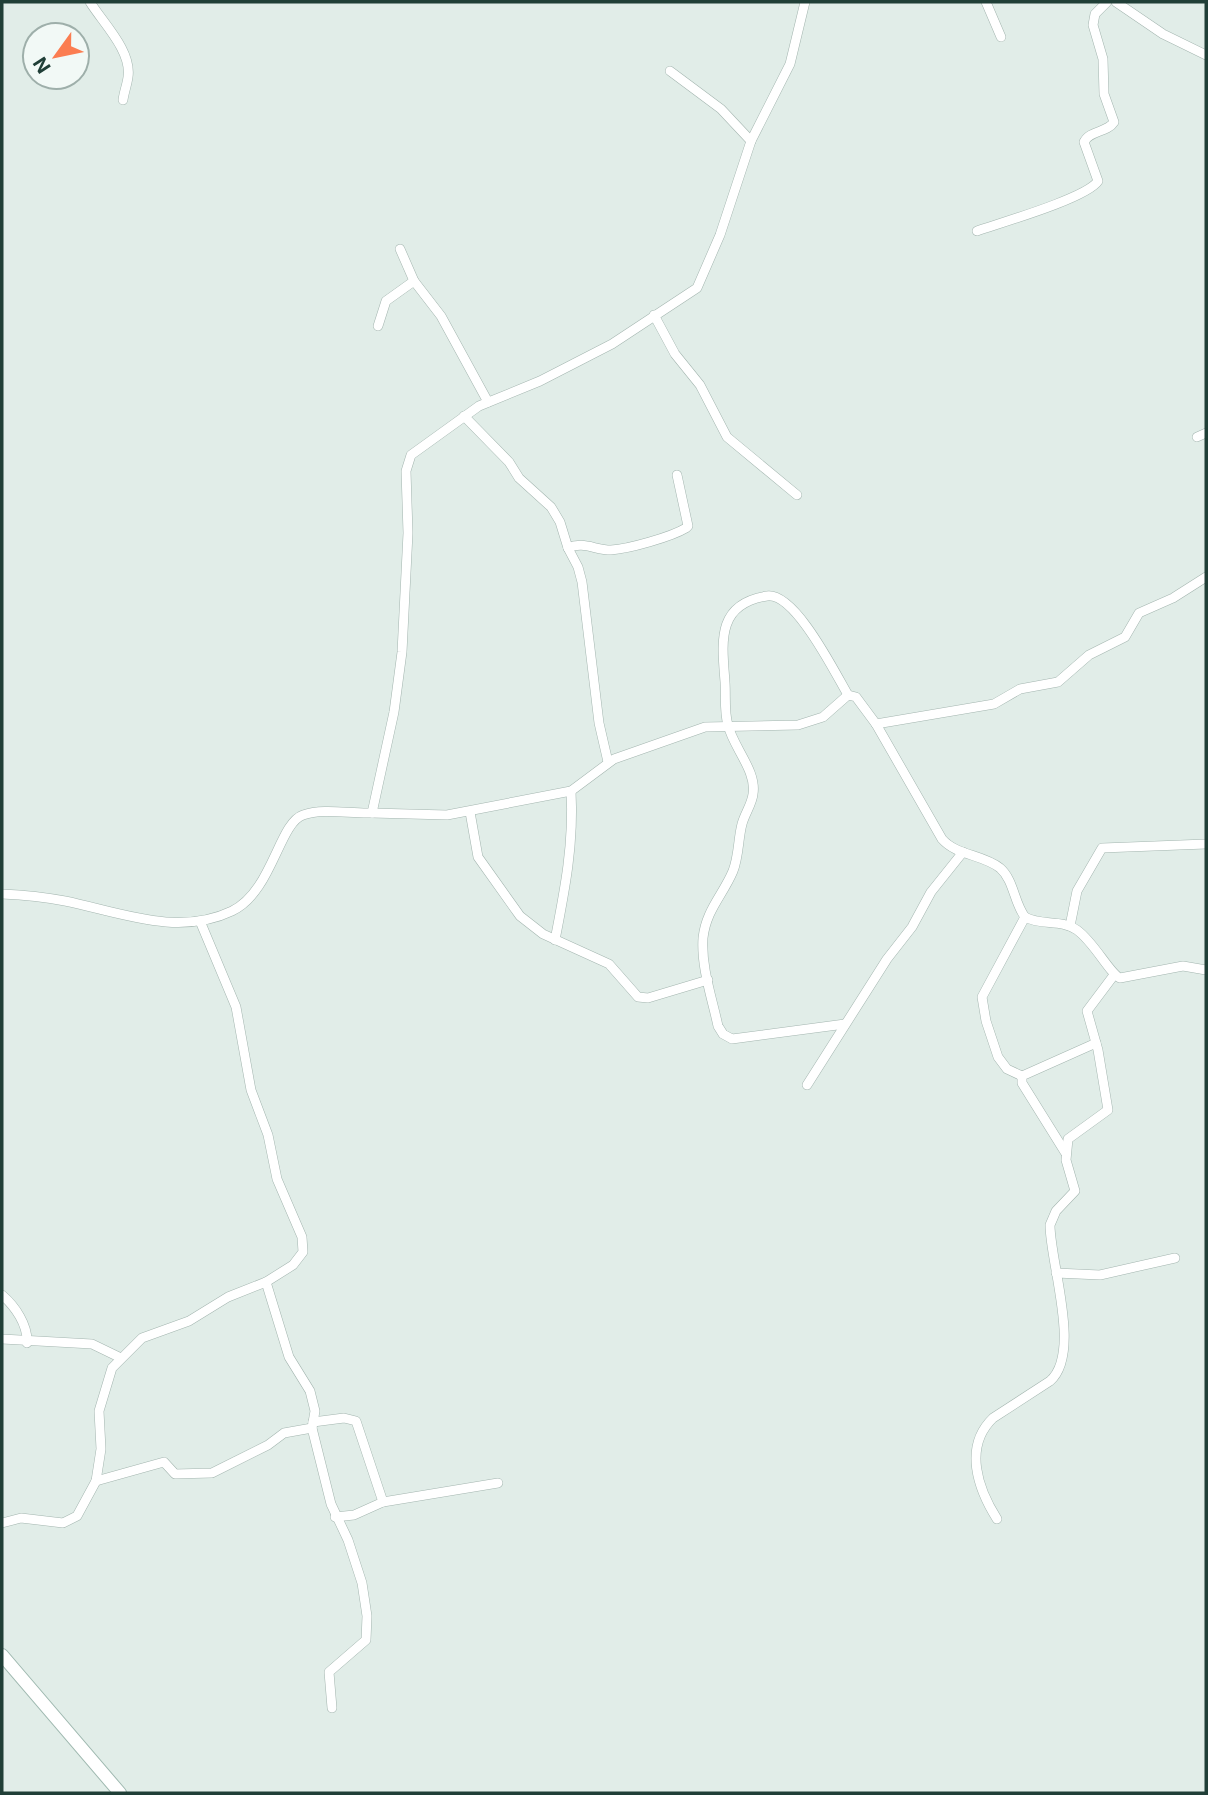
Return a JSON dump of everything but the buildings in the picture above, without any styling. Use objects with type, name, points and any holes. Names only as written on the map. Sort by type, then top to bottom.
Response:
[{"type":"main road","points":[[2,1655],[120,1793]]},
{"type":"street","points":[[90,2],[120,45],[126,60],[129,75],[123,100]]},
{"type":"street","points":[[372,813],[394,712],[402,652],[408,533],[407,465],[411,455],[488,401],[540,381],[612,344],[697,288],[717,243],[751,141],[790,64],[805,2]]},
{"type":"street","points":[[986,2],[1000,37]]},
{"type":"street","points":[[977,231],[1063,201],[1091,189],[1098,181],[1084,142],[1088,135],[1111,127],[1114,122],[1104,94],[1102,59],[1093,25],[1095,14],[1107,2]]},
{"type":"street","points":[[1116,2],[1163,34],[1206,55]]},
{"type":"street","points":[[670,71],[721,109],[751,141]]},
{"type":"street","points":[[400,249],[414,281],[441,316],[488,401]]},
{"type":"street","points":[[378,326],[386,301],[414,281]]},
{"type":"street","points":[[654,315],[676,354],[700,384],[727,437],[797,495]]},
{"type":"street","points":[[464,416],[509,462],[519,478],[551,507],[560,522],[568,548],[580,571],[599,723],[608,761]]},
{"type":"street","points":[[568,548],[582,544],[609,550],[621,548],[686,528],[688,526],[677,475]]},
{"type":"street","points":[[876,724],[994,704],[1020,689],[1058,682],[1089,655],[1125,637],[1139,613],[1173,598],[1206,577]]},
{"type":"street","points":[[845,1024],[732,1039],[723,1034],[719,1026],[708,980],[703,939],[706,919],[734,869],[742,825],[753,795],[751,780],[728,725],[724,630],[729,617],[739,606],[771,596],[784,600],[797,612],[848,695],[856,697],[876,724],[942,839],[951,848],[989,860],[1003,870],[1026,917]]},
{"type":"street","points":[[2,894],[51,898],[160,922],[200,921],[232,912],[252,897],[267,877],[288,831],[299,816],[318,813],[405,816],[470,812],[529,797],[571,791],[583,785],[608,761],[705,727],[728,725],[762,728],[799,725],[823,717],[848,695]]},
{"type":"street","points":[[555,940],[570,865],[573,829],[571,791]]},
{"type":"street","points":[[470,812],[478,857],[520,916],[555,940],[608,964],[638,997],[648,998],[708,980]]},
{"type":"street","points":[[1070,926],[1077,891],[1102,848],[1206,844]]},
{"type":"street","points":[[807,1085],[887,959],[912,927],[931,892],[963,852]]},
{"type":"street","points":[[1026,917],[1070,926],[1096,946],[1114,975],[1125,979],[1183,966],[1206,970]]},
{"type":"street","points":[[1026,917],[982,997],[986,1021],[998,1057],[1007,1069],[1022,1076],[1096,1043]]},
{"type":"street","points":[[2,1523],[21,1518],[70,1521],[84,1508],[96,1482],[101,1449],[99,1411],[109,1373],[121,1358],[148,1335],[189,1321],[228,1297],[266,1282],[293,1265],[304,1245],[277,1179],[268,1135],[251,1090],[236,1007],[200,921]]},
{"type":"street","points":[[1065,1152],[1072,1133],[1108,1110],[1096,1043],[1087,1011],[1114,975]]},
{"type":"street","points":[[997,1519],[982,1495],[976,1478],[979,1443],[985,1426],[993,1418],[1056,1375],[1064,1331],[1050,1225],[1056,1211],[1075,1189],[1065,1152],[1022,1083],[1022,1076]]},
{"type":"street","points":[[1056,1273],[1100,1275],[1175,1258]]},
{"type":"street","points":[[266,1282],[289,1357],[310,1391],[315,1411],[312,1425],[335,1517],[348,1540],[365,1600],[368,1633],[364,1644],[341,1659],[329,1672],[332,1708]]},
{"type":"street","points":[[2,1295],[11,1303],[28,1333],[27,1343]]},
{"type":"street","points":[[2,1339],[27,1343],[92,1343],[121,1358]]},
{"type":"street","points":[[96,1482],[163,1462],[175,1474],[212,1473],[268,1445],[284,1433],[344,1418],[354,1420],[383,1502]]},
{"type":"street","points":[[335,1517],[354,1515],[383,1502],[498,1483]]}]
